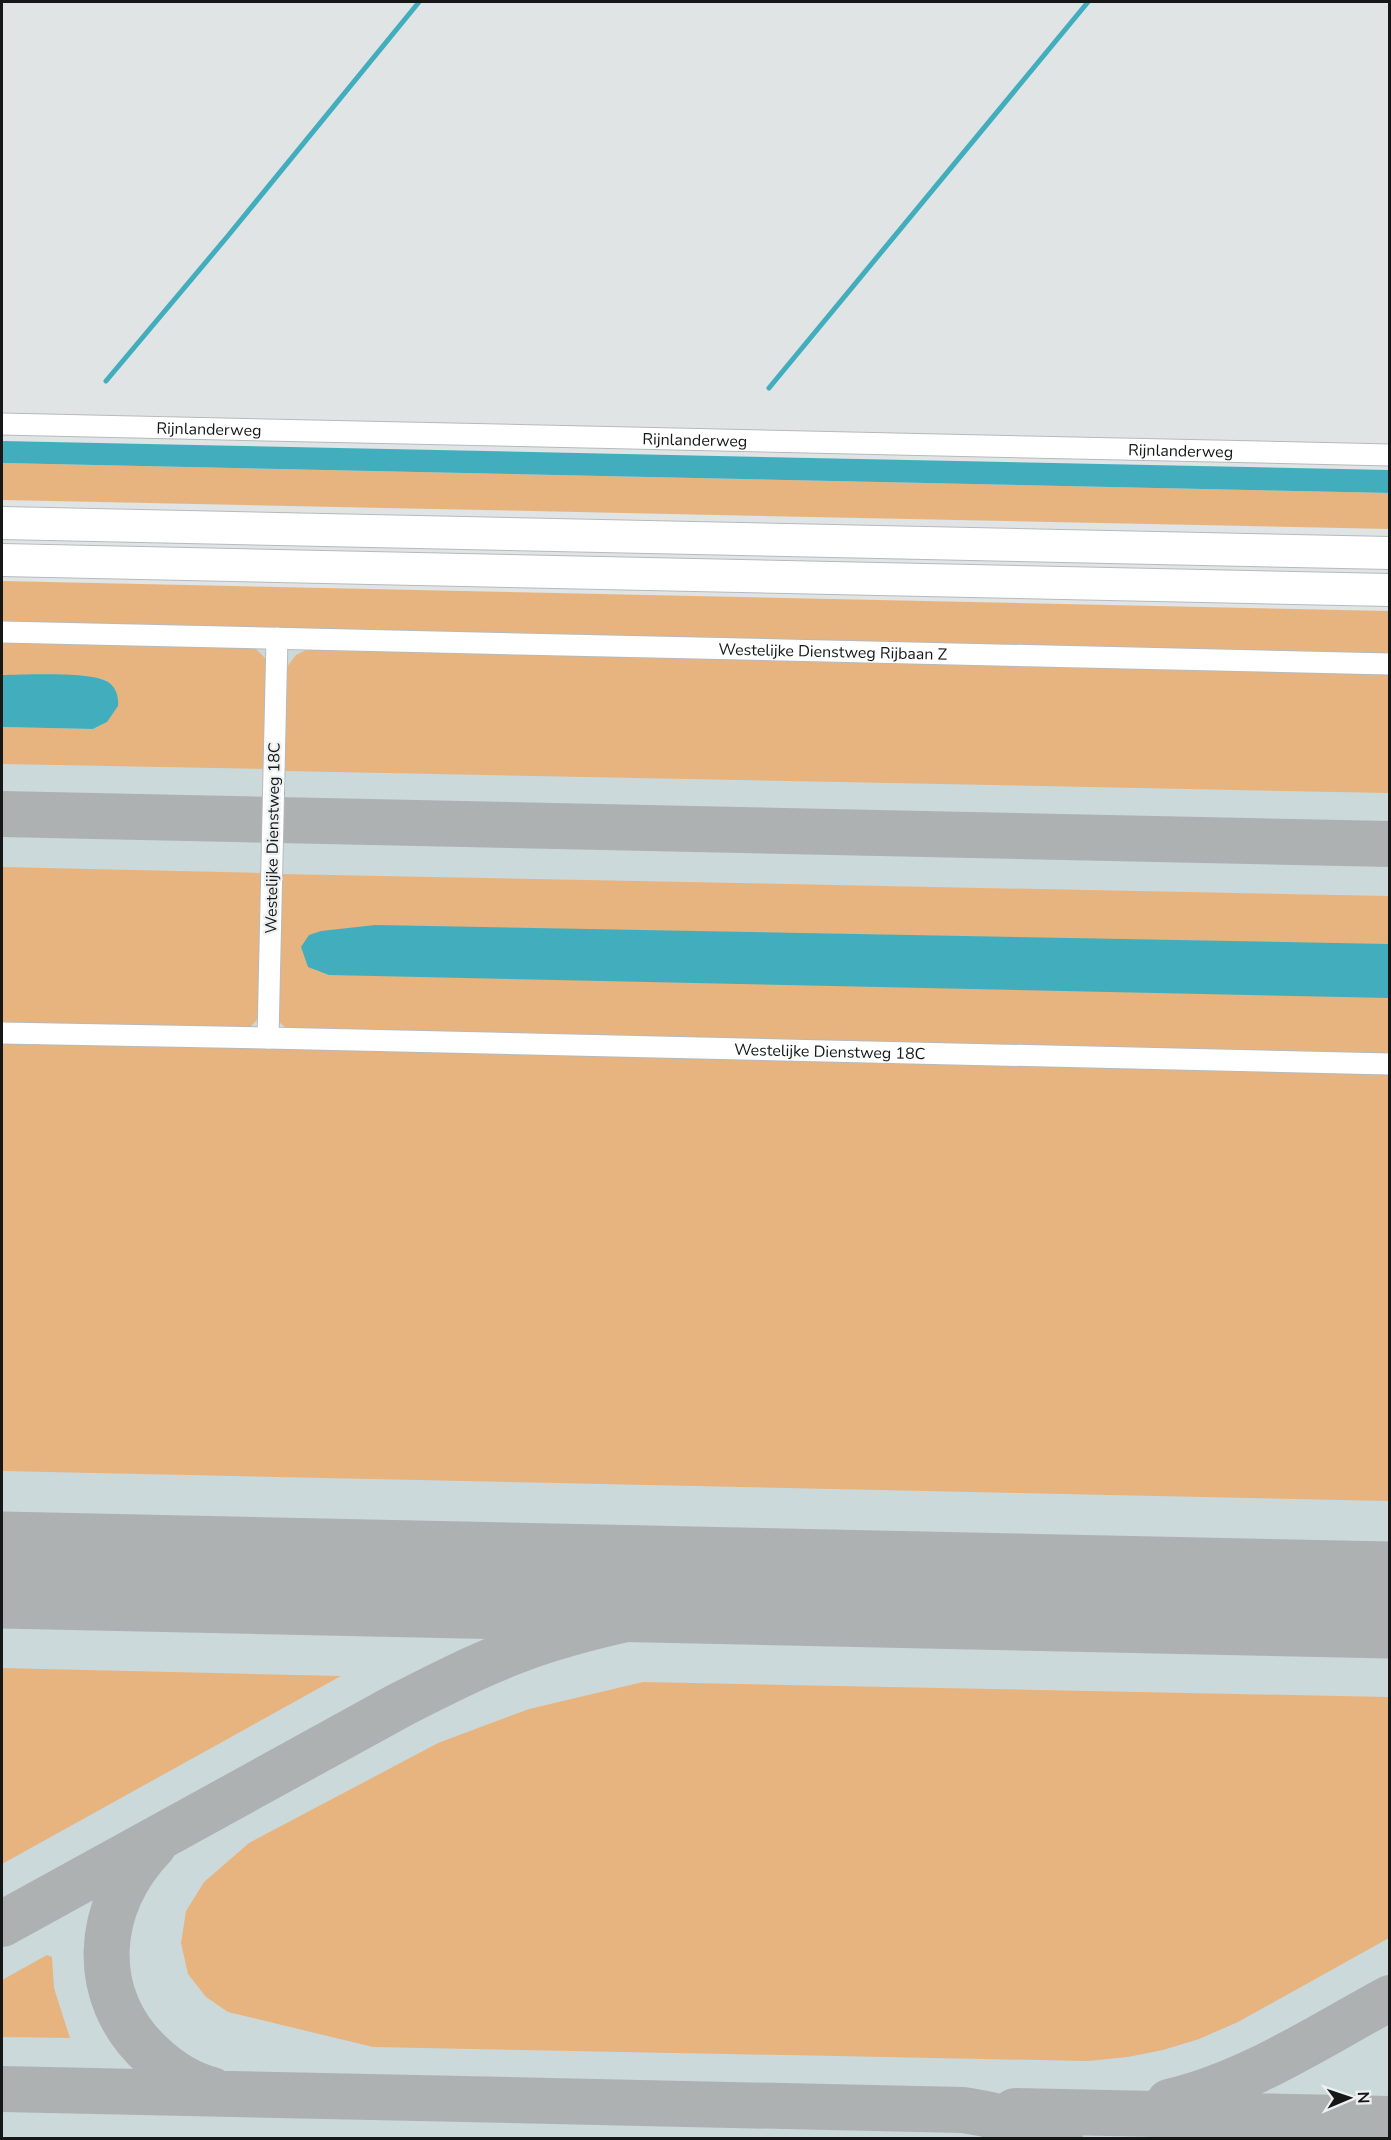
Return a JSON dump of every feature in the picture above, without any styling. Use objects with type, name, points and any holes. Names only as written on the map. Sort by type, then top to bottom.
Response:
[{"type":"highway","points":[[2,523],[1389,553]]},
{"type":"highway","points":[[2,560],[1389,590]]},
{"type":"street","name":"Rijnlanderweg","points":[[2,424],[1389,454]]},
{"type":"street","name":"Westelijke Dienstweg Rijbaan Z","points":[[2,632],[1389,664]]},
{"type":"street","name":"Westelijke Dienstweg 18C","points":[[268,1038],[277,638]]},
{"type":"street","name":"Westelijke Dienstweg 18C","points":[[2,1033],[1389,1064]]},
{"type":"shaded area","points":[[2,463],[1389,493],[1390,529],[2,500]]},
{"type":"shaded area","points":[[2,581],[1389,611],[1390,654],[2,625]]},
{"type":"shaded area","points":[[2,621],[1389,650],[1389,2138],[2,2138]]},
{"type":"shaded area","points":[[2,639],[255,648],[266,659],[266,769],[2,764],[2,727],[93,729],[107,722],[106,680],[84,677],[2,675]]},
{"type":"shaded area","points":[[310,648],[1389,670],[1389,793],[285,771],[286,668],[296,655]]},
{"type":"shaded area","points":[[2,867],[263,873],[258,1019],[247,1030],[2,1027]]},
{"type":"shaded area","points":[[280,874],[1389,896],[1389,1055],[289,1031],[278,1021]]},
{"type":"shaded area","points":[[2,1042],[1389,1071],[1389,1501],[2,1471]]},
{"type":"shaded area","points":[[2,1668],[341,1676],[2,1864]]},
{"type":"shaded area","points":[[643,1682],[1389,1697],[1389,1938],[1238,2022],[1199,2039],[1163,2050],[1128,2057],[1088,2061],[373,2047],[228,2012],[206,1997],[188,1974],[181,1943],[186,1911],[204,1882],[249,1843],[438,1743],[529,1709]]},
{"type":"shaded area","points":[[47,1955],[52,1957],[54,1988],[70,2038],[2,2037],[2,1980]]},
{"type":"water","points":[[2,441],[1389,470],[1390,493],[2,463]]},
{"type":"water","points":[[2,675],[73,675],[99,679],[108,682],[115,689],[118,706],[107,722],[93,729],[2,727]]},
{"type":"water","points":[[375,925],[1389,944],[1389,998],[329,975],[308,967],[301,947],[309,935],[321,931]]},
{"type":"waterway","points":[[106,381],[419,2]]},
{"type":"waterway","points":[[769,388],[1088,2]]},
{"type":"taxiway","points":[[2,814],[1390,844]]},
{"type":"taxiway","points":[[2,1924],[400,1705],[493,1660],[584,1629],[653,1613],[827,1588]]},
{"type":"taxiway","points":[[154,1845],[134,1869],[120,1895],[110,1923],[107,1951],[109,1979],[117,2007],[132,2032],[153,2056],[180,2077],[212,2090]]},
{"type":"taxiway","points":[[1169,2102],[1227,2084],[1283,2058],[1390,1998]]},
{"type":"taxiway","points":[[2,2089],[963,2110],[1013,2121],[1060,2138]]},
{"type":"taxiway","points":[[1015,2111],[1390,2119]]},
{"type":"runway","points":[[2,1570],[1390,1600]]}]
